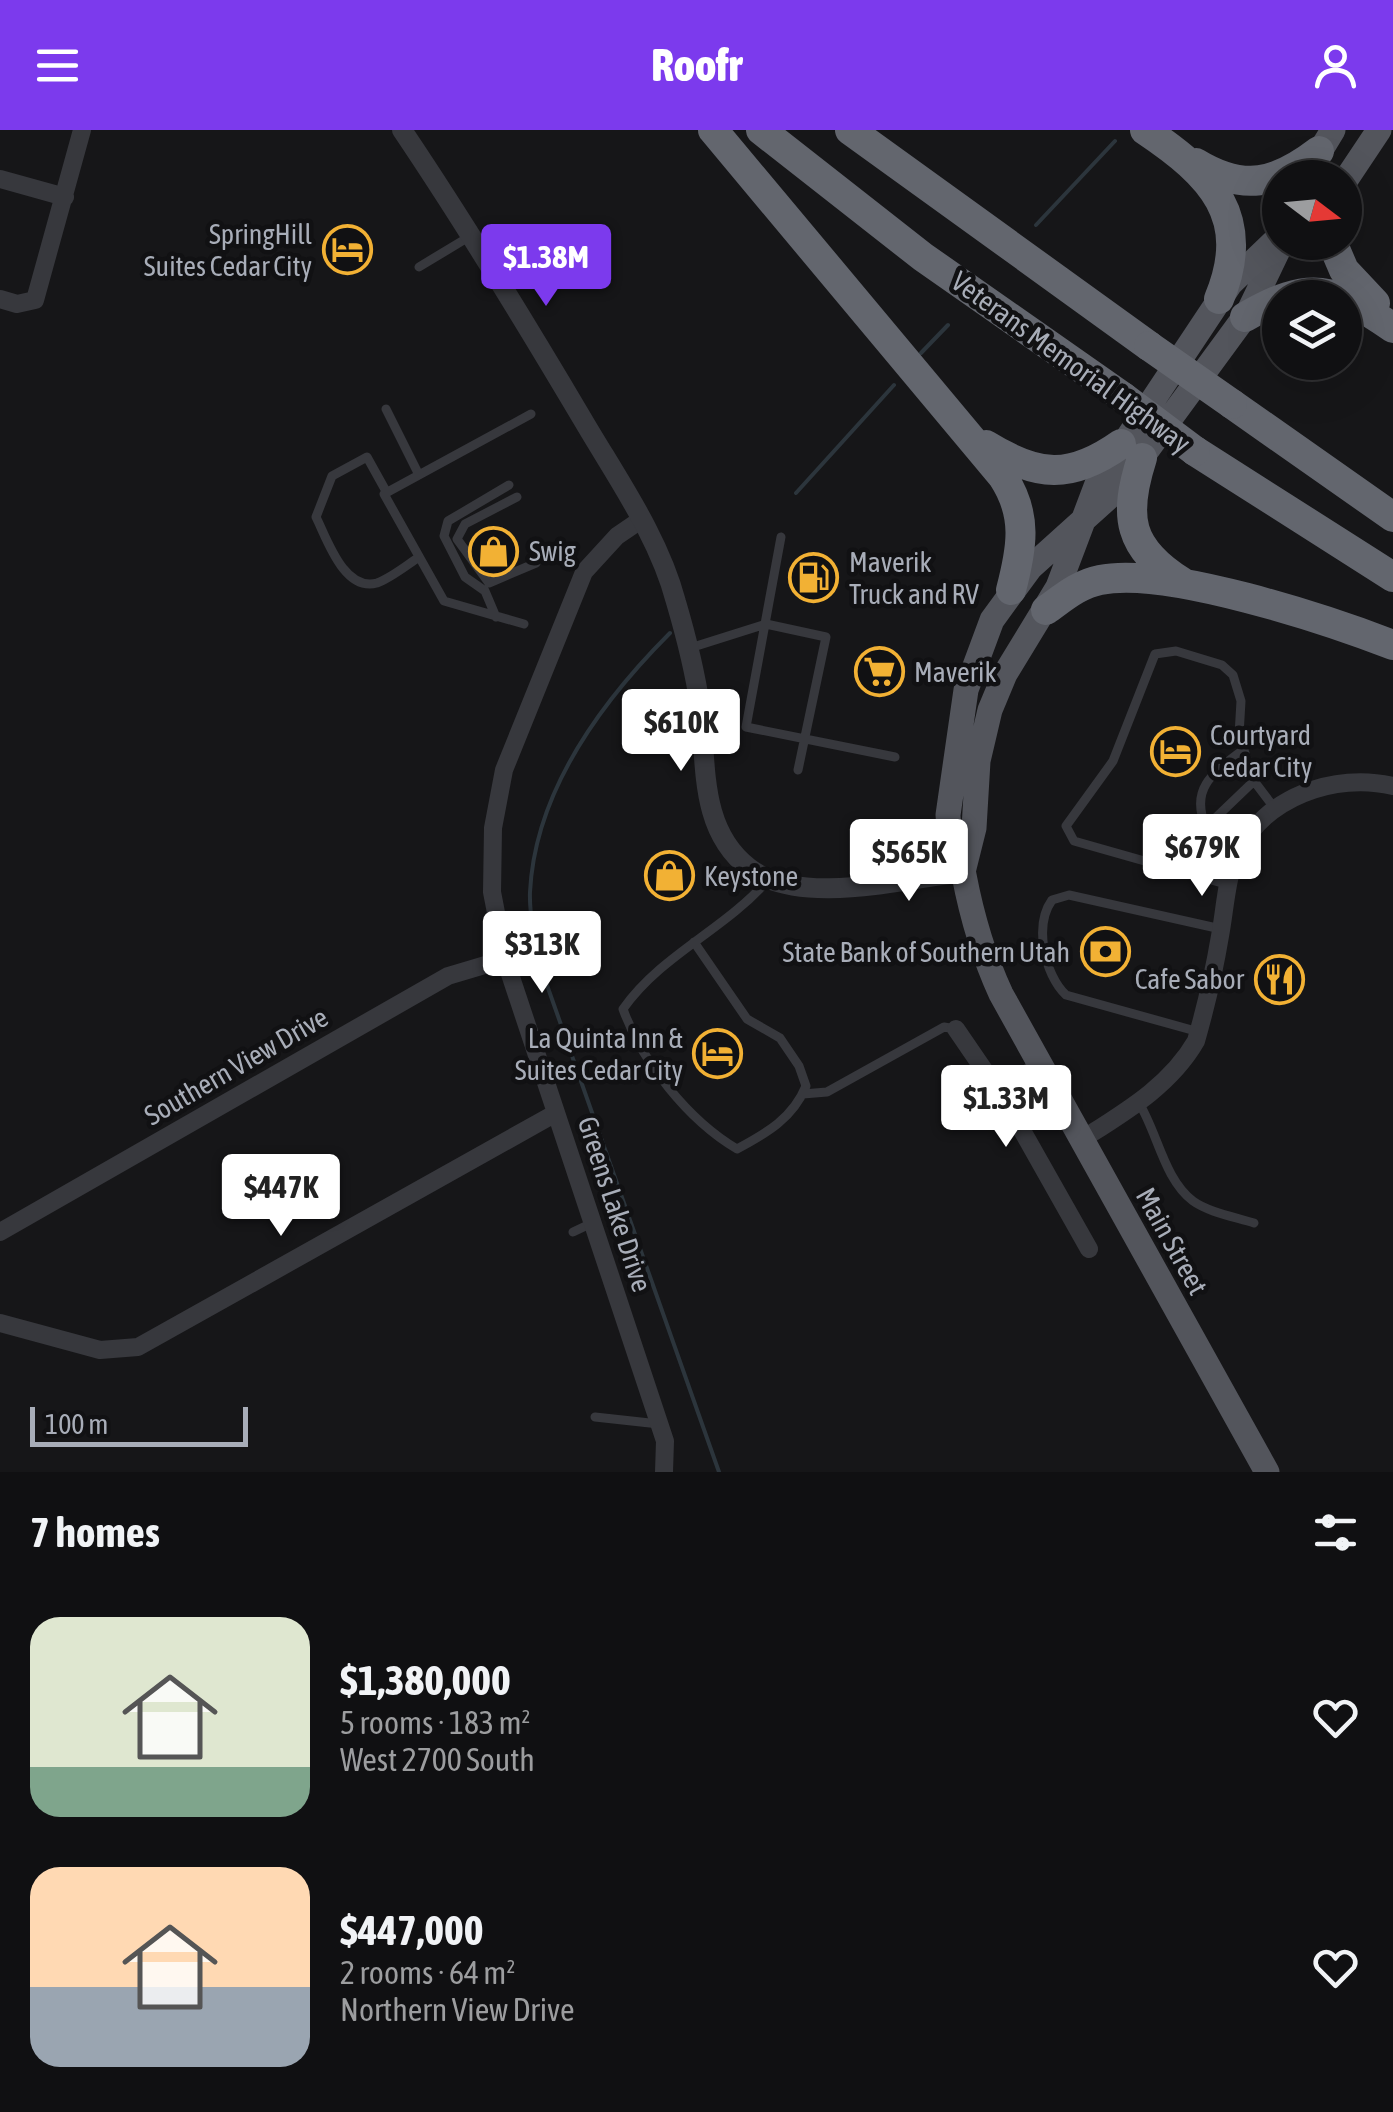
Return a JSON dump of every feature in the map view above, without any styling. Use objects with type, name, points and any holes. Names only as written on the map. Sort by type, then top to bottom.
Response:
[{"type":"highway","points":[[713,130],[883,338],[975,439],[1008,484],[1019,510],[1022,545],[1011,590]]},
{"type":"highway","name":"Veterans Memorial Highway","points":[[761,130],[924,257],[1194,451],[1393,577]]},
{"type":"highway","points":[[850,130],[1393,517]]},
{"type":"highway","points":[[1155,137],[1219,176],[1256,184],[1286,175],[1319,153]]},
{"type":"highway","points":[[1155,137],[1213,189],[1229,216],[1234,252],[1219,299]]},
{"type":"highway","points":[[1340,260],[1393,326]]},
{"type":"highway","points":[[1245,317],[1284,296],[1322,292],[1354,302],[1393,326]]},
{"type":"highway","points":[[975,439],[1017,464],[1046,471],[1075,468],[1132,451],[1130,504],[1134,531],[1155,564],[1188,586]]},
{"type":"highway","points":[[1046,610],[1074,590],[1104,579],[1137,578],[1188,586],[1322,620],[1393,645]]},
{"type":"main road","points":[[1359,160],[1379,130]]},
{"type":"main road","points":[[1132,451],[1219,299],[1248,263],[1262,253]]},
{"type":"main road","points":[[964,872],[974,828],[978,762],[990,710],[1010,665],[1046,610],[1097,484],[1132,451],[1245,317],[1271,260]]},
{"type":"main road","name":"Main Street","points":[[1080,524],[1011,590],[976,654],[954,749],[948,830],[964,872],[985,957],[1038,1062],[1267,1472]]},
{"type":"street","points":[[0,299],[18,304],[35,300],[82,130]]},
{"type":"street","points":[[402,130],[473,234],[642,519],[676,598],[700,704],[710,809],[725,844],[749,868],[784,886],[827,888],[964,872]]},
{"type":"street","points":[[0,179],[65,197]]},
{"type":"street","name":"Greens Lake Drive","points":[[642,519],[616,536],[584,572],[504,770],[493,828],[492,892],[504,959],[665,1441],[664,1472]]},
{"type":"street","points":[[1081,1140],[1139,1104],[1184,1062],[1199,1032],[1238,851],[1276,810],[1306,790],[1332,783],[1393,786]]},
{"type":"street","name":"Southern View Drive","points":[[0,1232],[448,976],[504,959]]},
{"type":"street","points":[[956,1030],[1006,1102],[1089,1249]]},
{"type":"street","points":[[1006,1102],[1038,1062]]},
{"type":"street","points":[[0,1323],[100,1350],[138,1346],[556,1113]]},
{"type":"lane","points":[[419,267],[473,234]]},
{"type":"lane","points":[[386,408],[418,475]]},
{"type":"lane","points":[[387,492],[530,414]]},
{"type":"lane","points":[[420,558],[377,582],[362,583],[344,571],[316,517],[332,476],[367,457],[444,601],[524,624]]},
{"type":"lane","points":[[487,587],[465,577],[444,536],[448,521],[510,485]]},
{"type":"lane","points":[[496,617],[487,587],[456,540],[459,530],[517,497]]},
{"type":"lane","points":[[781,537],[746,727],[895,757]]},
{"type":"lane","points":[[487,587],[536,563]]},
{"type":"lane","points":[[687,649],[766,624],[826,637],[798,770]]},
{"type":"lane","points":[[1229,885],[1074,841],[1066,826],[1114,762],[1134,716],[1151,658],[1159,652],[1176,651],[1222,665],[1233,674],[1241,701],[1238,729],[1244,750],[1254,781],[1276,810]]},
{"type":"lane","points":[[1206,827],[1198,808],[1204,784],[1244,750]]},
{"type":"lane","points":[[1188,873],[1206,827],[1254,781]]},
{"type":"lane","points":[[694,942],[747,1020],[780,1038],[799,1066],[806,1086],[798,1107],[765,1135],[737,1149],[714,1135],[636,1045],[623,1009],[675,955],[694,942],[741,911],[769,879]]},
{"type":"lane","points":[[1199,1032],[1066,995],[1056,982],[1042,924],[1052,900],[1069,895],[1221,930]]},
{"type":"lane","points":[[803,1094],[827,1092],[944,1028],[956,1030]]},
{"type":"lane","points":[[1139,1104],[1157,1132],[1174,1182],[1196,1203],[1254,1223]]},
{"type":"lane","points":[[573,1232],[592,1223]]},
{"type":"lane","points":[[595,1417],[659,1424]]},
{"type":"waterway","points":[[1036,225],[1115,141]]},
{"type":"waterway","points":[[921,353],[948,325]]},
{"type":"waterway","points":[[796,493],[894,385]]},
{"type":"waterway","points":[[670,633],[597,719],[558,784],[535,855],[530,907],[536,954],[719,1472]]},
{"type":"place","name":"SpringHill Suites Cedar City","points":[[347,250]]},
{"type":"place","name":"Swig","points":[[494,551]]},
{"type":"place","name":"Maverik Truck and RV","points":[[814,578]]},
{"type":"place","name":"Maverik","points":[[879,672]]},
{"type":"place","name":"Courtyard Cedar City","points":[[1175,751]]},
{"type":"place","name":"Keystone","points":[[669,876]]},
{"type":"place","name":"State Bank of Southern Utah","points":[[1105,952]]},
{"type":"place","name":"Cafe Sabor","points":[[1279,979]]},
{"type":"place","name":"La Quinta Inn & Suites Cedar City","points":[[718,1054]]}]
